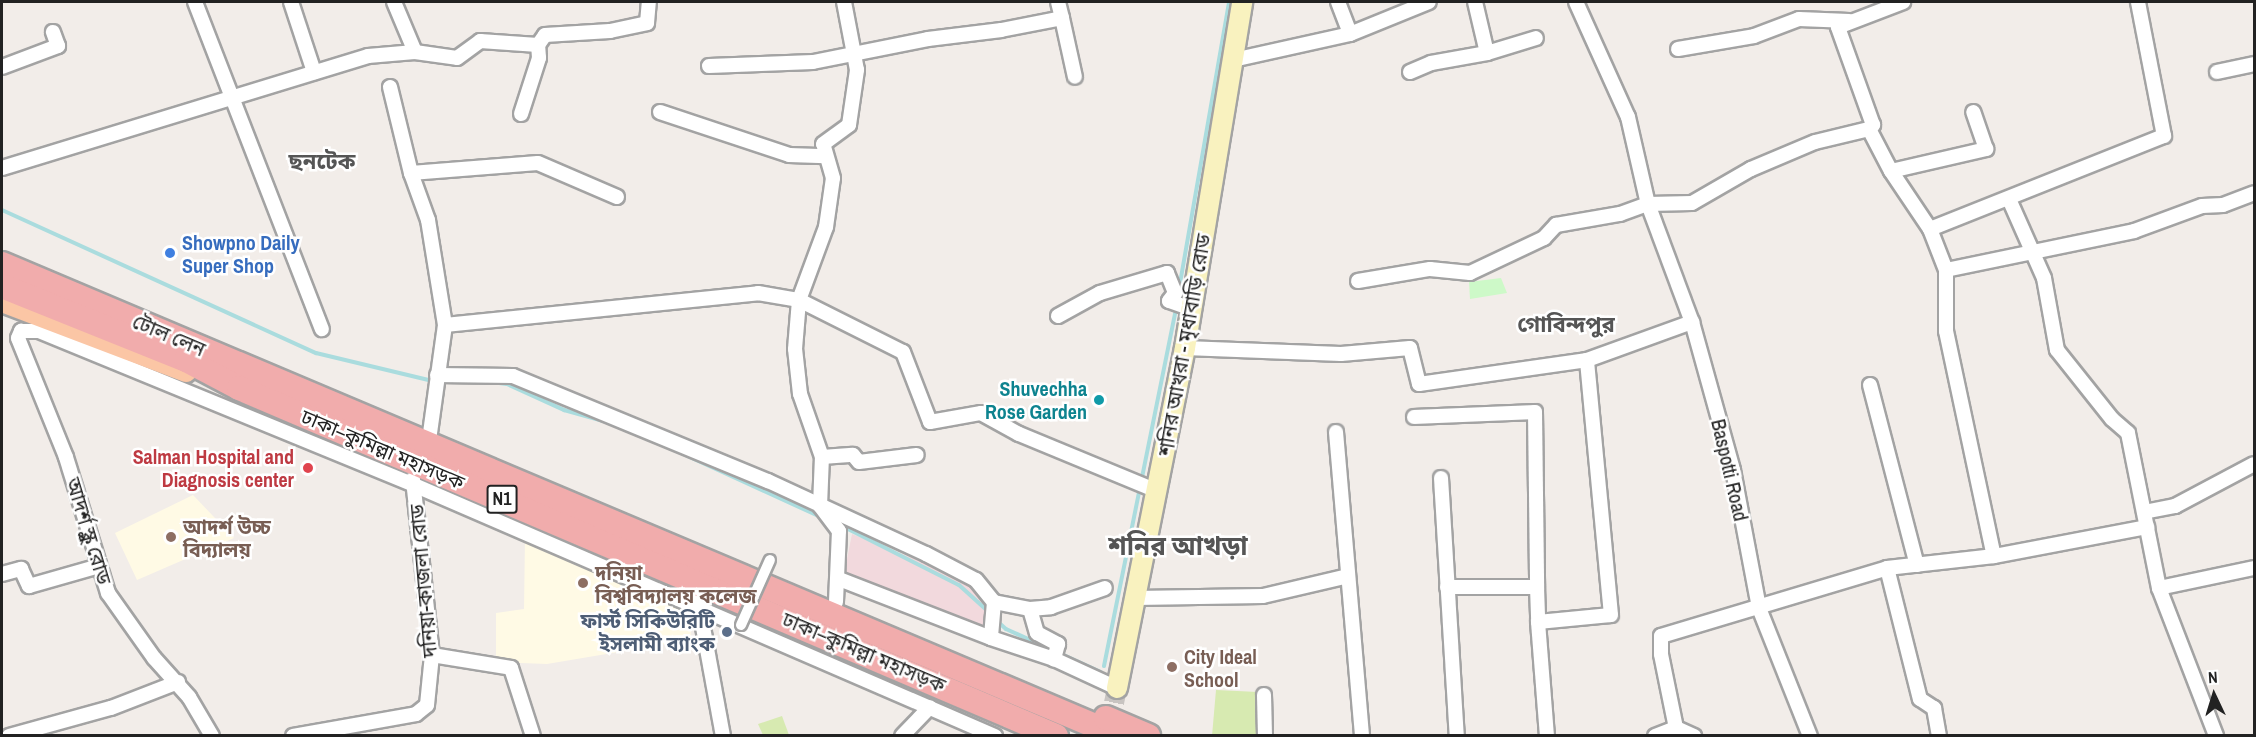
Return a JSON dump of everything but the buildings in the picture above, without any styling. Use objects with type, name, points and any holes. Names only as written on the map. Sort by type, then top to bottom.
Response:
[{"type":"highway","name":"টোল লেন","points":[[12,266],[337,407]]},
{"type":"highway","points":[[12,266],[102,296],[836,602],[1148,735]]},
{"type":"highway","name":"ঢাকা–কুমিল্লা মহাসড়ক","points":[[2,286],[186,360],[413,473],[657,577],[696,580],[1056,735]]},
{"type":"highway","name":"ঢাকা–কুমিল্লা মহাসড়ক","points":[[337,407],[1119,735]]},
{"type":"main road","name":"শনির আখরা - মৃধাবাড়ি রোড","points":[[1117,688],[1153,489],[1185,348],[1189,307],[1242,2]]},
{"type":"main road","name":"ঢাকা–কুমিল্লা মহাসড়ক","points":[[2,301],[113,346],[239,388]]},
{"type":"street","points":[[195,2],[322,329]]},
{"type":"street","points":[[291,2],[314,72]]},
{"type":"street","points":[[394,2],[415,52]]},
{"type":"street","points":[[521,114],[538,58],[538,45],[545,35],[610,32],[647,23],[649,2]]},
{"type":"street","points":[[836,602],[839,579],[835,570],[834,523],[820,506],[822,457],[800,394],[795,349],[799,300],[826,227],[833,177],[826,156],[826,141],[849,125],[856,70],[844,2]]},
{"type":"street","points":[[1058,2],[1076,78]]},
{"type":"street","points":[[1338,2],[1350,34]]},
{"type":"street","points":[[1233,60],[1350,34],[1429,2]]},
{"type":"street","points":[[1475,2],[1487,52]]},
{"type":"street","name":"Baspotti Road","points":[[1576,2],[1628,117],[1648,204],[1692,322],[1733,470],[1759,608],[1810,735]]},
{"type":"street","points":[[1358,281],[1431,269],[1470,273],[1544,238],[1556,225],[1620,214],[1648,204],[1692,203],[1751,169],[1815,142],[1869,129],[1873,125],[1838,27],[1903,2]]},
{"type":"street","points":[[1930,229],[2009,199],[2062,174],[2164,136],[2151,85],[2138,2]]},
{"type":"street","points":[[710,66],[813,62],[1062,18]]},
{"type":"street","points":[[1678,49],[1754,36],[1799,19],[1853,21]]},
{"type":"street","points":[[2,67],[58,46],[53,32]]},
{"type":"street","points":[[1410,72],[1431,63],[1487,52],[1536,38]]},
{"type":"street","points":[[2,168],[231,96],[368,56],[415,52],[457,58],[480,41],[538,45]]},
{"type":"street","points":[[2217,72],[2254,63]]},
{"type":"street","points":[[390,87],[411,173],[428,220],[445,326],[445,341],[438,354],[430,433]]},
{"type":"street","points":[[660,112],[789,155],[826,156]]},
{"type":"street","points":[[1891,171],[1986,149],[1973,112]]},
{"type":"street","points":[[1869,129],[1891,171],[1930,229],[1946,270],[1946,331],[1994,556]]},
{"type":"street","points":[[411,173],[538,163],[617,197]]},
{"type":"street","points":[[1946,270],[2032,255],[2134,231],[2202,206],[2223,205],[2254,193]]},
{"type":"street","points":[[2009,199],[2043,278],[2057,350],[2112,419],[2128,433],[2159,588],[2216,735]]},
{"type":"street","points":[[1058,316],[1100,293],[1167,273],[1175,293],[1169,301],[1189,307]]},
{"type":"street","points":[[445,326],[731,294],[799,300],[903,352],[930,422],[981,413],[1019,434],[1153,489]]},
{"type":"street","points":[[1185,348],[1341,354],[1410,348],[1419,384],[1587,360],[1692,322]]},
{"type":"street","name":"আদর্শ স্কুল রোড","points":[[212,735],[178,682],[154,658],[108,593],[66,456],[18,338],[27,328],[39,331],[413,473]]},
{"type":"street","points":[[1538,622],[1611,615],[1587,360]]},
{"type":"street","points":[[436,379],[513,376],[768,481],[960,570],[976,580],[994,602],[1030,609],[1051,607],[1105,588]]},
{"type":"street","points":[[1870,385],[1917,565]]},
{"type":"street","points":[[1414,417],[1535,412],[1538,622],[1547,735]]},
{"type":"street","points":[[1336,432],[1362,735]]},
{"type":"street","points":[[822,457],[853,455],[859,462],[917,455]]},
{"type":"street","points":[[2144,512],[2175,506],[2254,464]]},
{"type":"street","name":"দনিয়া-কাজলা রোড","points":[[293,735],[416,714],[427,705],[432,655],[413,473]]},
{"type":"street","points":[[1441,478],[1457,735]]},
{"type":"street","points":[[1676,728],[1661,654],[1661,636],[1887,568],[1994,556],[2147,527]]},
{"type":"street","points":[[741,625],[770,560]]},
{"type":"street","points":[[2,574],[21,569],[29,586],[99,566]]},
{"type":"street","points":[[1887,568],[1920,699],[1934,708],[1939,735]]},
{"type":"street","points":[[2159,588],[2254,568]]},
{"type":"street","points":[[1135,598],[1263,596],[1348,576]]},
{"type":"street","points":[[657,577],[698,606],[995,735]]},
{"type":"street","points":[[839,579],[991,638],[1054,659],[1117,688]]},
{"type":"street","points":[[696,580],[698,606],[723,735]]},
{"type":"street","points":[[1447,587],[1537,587]]},
{"type":"street","points":[[991,638],[994,602]]},
{"type":"street","points":[[1030,609],[1037,633],[1058,644],[1054,659]]},
{"type":"street","points":[[432,655],[511,668],[533,735]]},
{"type":"street","points":[[9,735],[111,708],[178,682]]},
{"type":"street","points":[[1264,695],[1264,735]]},
{"type":"street","points":[[902,735],[930,707]]},
{"type":"street","points":[[1656,735],[1676,728],[1694,735]]},
{"type":"shaded area","points":[[193,495],[234,538],[137,580],[115,533]]},
{"type":"shaded area","points":[[852,534],[952,574],[986,596],[995,607],[986,639],[843,579]]},
{"type":"shaded area","name":"দনিয়া বিশ্ববিদ্যালয় কলেজ","points":[[525,537],[690,602],[691,647],[666,644],[547,664],[496,662],[496,613],[524,609]]},
{"type":"green space","points":[[1501,278],[1507,293],[1470,299],[1469,282]]},
{"type":"green space","points":[[1216,690],[1258,692],[1258,735],[1212,736]]},
{"type":"green space","points":[[782,716],[789,735],[763,735],[758,724]]},
{"type":"waterway","points":[[1179,289],[1229,2]]},
{"type":"waterway","points":[[2,210],[316,353],[433,381]]},
{"type":"waterway","points":[[1104,666],[1176,308]]},
{"type":"waterway","points":[[491,382],[507,384],[564,410],[614,424]]},
{"type":"waterway","points":[[657,442],[825,519]]},
{"type":"waterway","points":[[840,525],[959,585],[990,613]]},
{"type":"waterway","points":[[997,621],[1006,629],[1101,672]]},
{"type":"tunnel","points":[[1108,732],[1117,688]]},
{"type":"place","name":"Showpno Daily Super Shop","points":[[170,253]]},
{"type":"place","name":"Shuvechha Rose Garden","points":[[1099,400]]},
{"type":"place","name":"Salman Hospital and Diagnosis center","points":[[308,468]]},
{"type":"place","name":"আদর্শ উচ্চ বিদ্যালয়","points":[[171,537]]},
{"type":"place","name":"দনিয়া বিশ্ববিদ্যালয় কলেজ","points":[[583,583]]},
{"type":"place","name":"ফার্স্ট সিকিউরিটি ইসলামী ব্যাংক","points":[[727,632]]},
{"type":"place","name":"City Ideal School","points":[[1172,667]]},
{"type":"district","name":"ছনটেক","points":[[322,162]]},
{"type":"district","name":"গোবিন্দপুর","points":[[1566,325]]},
{"type":"district","name":"শনির আখড়া","points":[[1178,546]]}]
